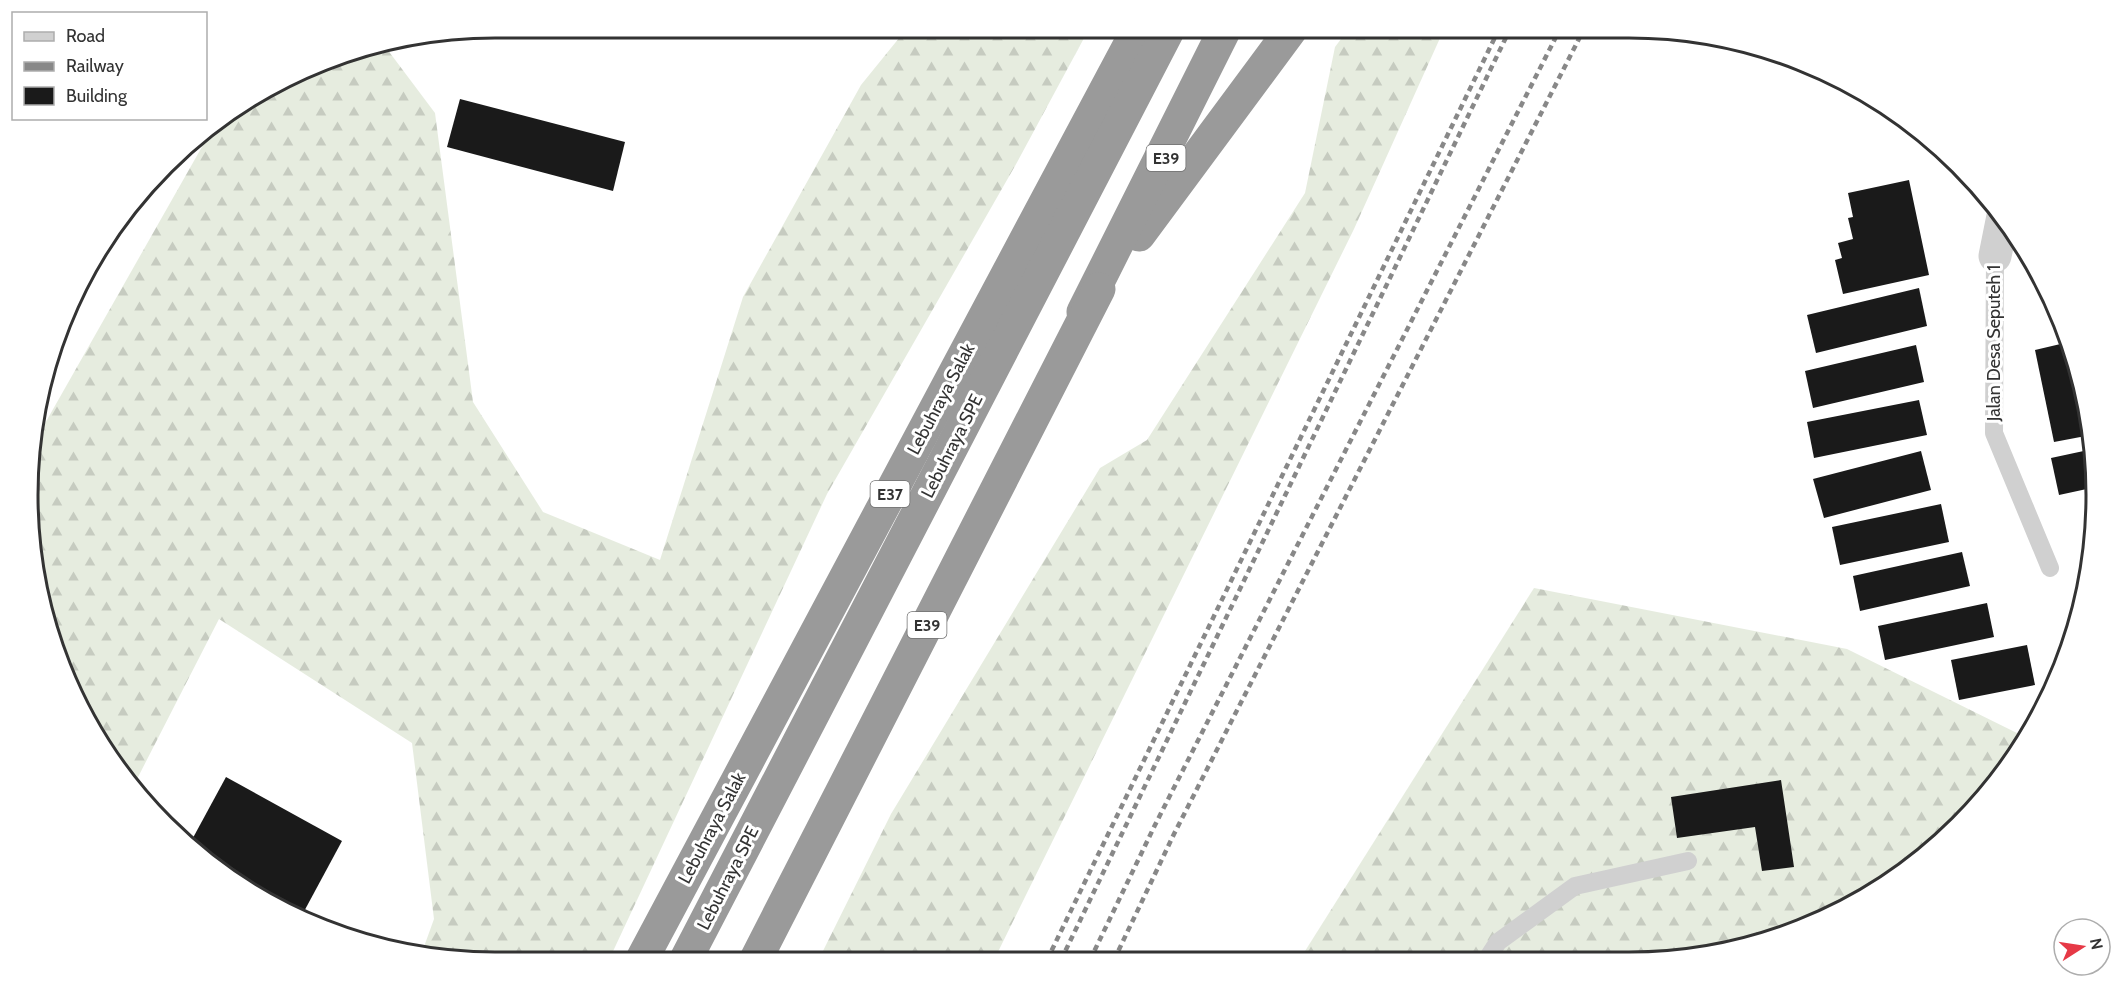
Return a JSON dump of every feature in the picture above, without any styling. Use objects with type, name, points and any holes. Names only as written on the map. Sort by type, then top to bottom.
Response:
[{"type":"highway","name":"Lebuhraya Salak","points":[[646,952],[1133,38]]},
{"type":"highway","name":"Lebuhraya SPE","points":[[690,952],[1164,38]]},
{"type":"highway","points":[[762,952],[1220,38]]},
{"type":"highway","name":"E39","points":[[762,952],[1227,38]]},
{"type":"highway","points":[[1099,289],[1285,38]]},
{"type":"street","name":"Jalan Desa Seputeh 1","points":[[1995,256],[2000,228]]},
{"type":"lane","name":"Jalan Desa Seputeh 1","points":[[1995,256],[1994,433],[2050,568]]},
{"type":"lane","points":[[1492,952],[1498,942],[1575,886],[1688,861]]},
{"type":"green space","points":[[899,38],[1084,38],[1015,166],[827,494],[613,952],[494,952],[424,946],[434,919],[412,743],[219,619],[137,779],[99,723],[85,697],[72,669],[53,613],[46,584],[38,524],[38,465],[41,435],[42,429],[203,143],[241,115],[292,85],[320,72],[388,50],[435,113],[473,402],[543,512],[660,560],[743,297],[861,85]]},
{"type":"green space","points":[[1342,38],[1440,38],[1354,229],[998,952],[822,952],[891,814],[1100,468],[1147,440],[1305,193],[1335,47]]},
{"type":"green space","points":[[1534,588],[1847,649],[2018,734],[1992,773],[1973,796],[1953,818],[1908,857],[1832,904],[1804,917],[1748,936],[1719,943],[1659,951],[1304,952]]},
{"type":"building","points":[[460,99],[625,142],[613,191],[447,147]]},
{"type":"building","points":[[1909,180],[1929,275],[1843,294],[1835,260],[1842,258],[1838,243],[1853,239],[1848,218],[1853,217],[1848,193]]},
{"type":"building","points":[[1919,288],[1927,326],[1816,353],[1807,315]]},
{"type":"building","points":[[2061,344],[2071,376],[2083,436],[2054,442],[2035,350]]},
{"type":"building","points":[[1916,345],[1924,382],[1813,408],[1805,371]]},
{"type":"building","points":[[1919,400],[1927,435],[1814,458],[1807,422]]},
{"type":"building","points":[[1921,451],[1931,490],[1824,518],[1813,479]]},
{"type":"building","points":[[2085,451],[2086,489],[2059,495],[2051,458]]},
{"type":"building","points":[[1941,504],[1949,542],[1840,565],[1832,527]]},
{"type":"building","points":[[1962,552],[1970,586],[1860,611],[1853,576]]},
{"type":"building","points":[[1987,603],[1994,637],[1885,660],[1878,626]]},
{"type":"building","points":[[2027,645],[2035,685],[1959,700],[1951,660]]},
{"type":"building","points":[[226,777],[342,841],[305,910],[241,874],[193,838]]},
{"type":"building","points":[[1781,780],[1794,867],[1762,871],[1755,827],[1677,838],[1671,797]]},
{"type":"railway","points":[[1051,952],[1495,38]]},
{"type":"railway","points":[[1065,952],[1506,38]]},
{"type":"railway","points":[[1094,952],[1155,825],[1555,38]]},
{"type":"railway","points":[[1118,952],[1174,834],[1579,38]]}]
